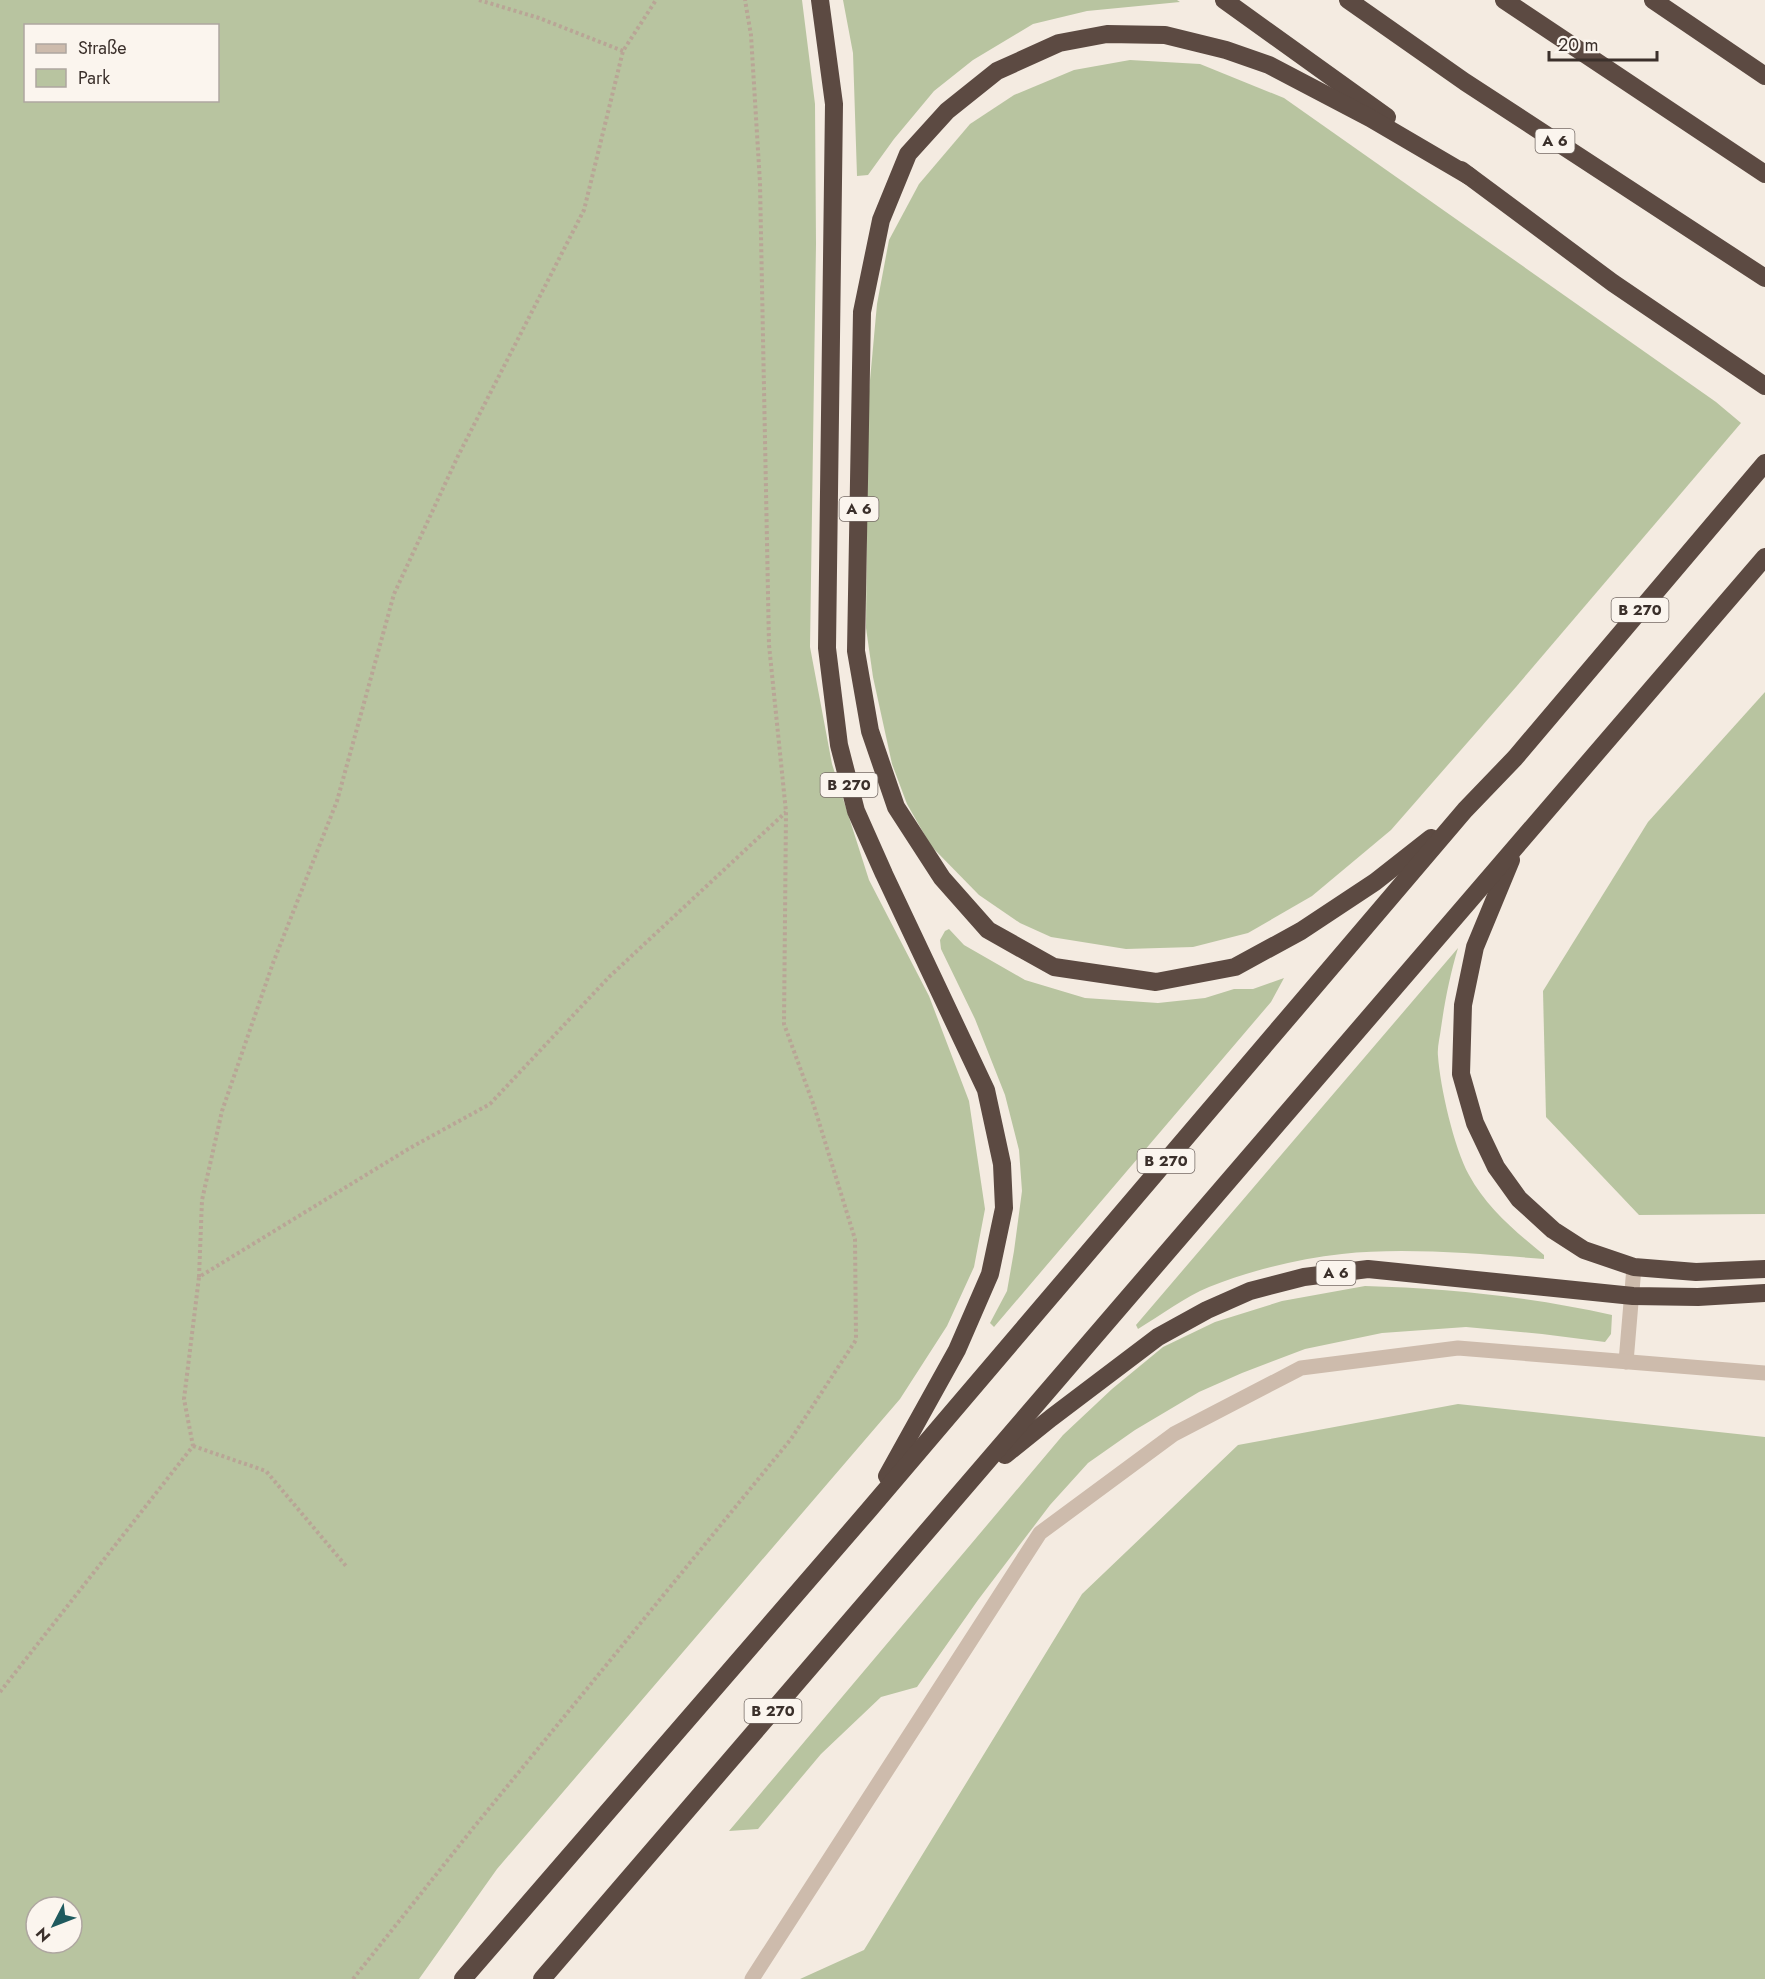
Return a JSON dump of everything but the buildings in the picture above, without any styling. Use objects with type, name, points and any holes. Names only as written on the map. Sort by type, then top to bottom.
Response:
[{"type":"highway","name":"B 270","points":[[820,0],[834,104],[827,648],[839,745],[856,811],[986,1090],[1002,1164],[1004,1208],[990,1274],[957,1350],[868,1511]]},
{"type":"highway","points":[[1224,0],[1469,176],[1613,283],[1765,386]]},
{"type":"highway","name":"A 6","points":[[1348,0],[1465,82],[1765,278]]},
{"type":"highway","points":[[1504,0],[1765,174]]},
{"type":"highway","points":[[1653,0],[1765,76]]},
{"type":"highway","name":"A 6","points":[[1465,810],[1375,882],[1301,932],[1235,967],[1156,982],[1054,967],[988,930],[942,878],[896,807],[870,731],[856,651],[862,312],[881,220],[908,154],[948,111],[997,71],[1059,43],[1107,33],[1165,35],[1226,50],[1269,65],[1370,118],[1469,176]]},
{"type":"highway","name":"B 270","points":[[463,1979],[868,1511],[1465,810],[1515,758],[1765,463]]},
{"type":"highway","name":"B 270","points":[[542,1979],[1765,557]]},
{"type":"highway","name":"B 270","points":[[1517,845],[1475,947],[1463,1005],[1461,1074],[1475,1123],[1496,1167],[1519,1199],[1553,1230],[1584,1250],[1634,1267],[1696,1272],[1765,1269]]},
{"type":"highway","name":"A 6","points":[[969,1485],[1051,1418],[1158,1338],[1207,1310],[1250,1292],[1304,1277],[1368,1269],[1633,1296],[1698,1297],[1765,1293]]},
{"type":"street","points":[[1626,1362],[1634,1267]]},
{"type":"street","points":[[752,1979],[1040,1533],[1174,1434],[1301,1368],[1458,1348],[1765,1373]]},
{"type":"path","points":[[478,0],[539,18],[623,51]]},
{"type":"path","points":[[0,1692],[193,1446],[184,1399],[199,1277],[202,1200],[222,1112],[273,963],[337,801],[394,594],[458,456],[584,210],[623,51],[656,0]]},
{"type":"path","points":[[353,1979],[474,1827],[792,1439],[856,1340],[855,1239],[814,1106],[784,1024],[786,812],[769,645],[760,183],[752,35],[744,0]]},
{"type":"path","points":[[199,1277],[410,1148],[490,1104],[609,977],[786,812]]},
{"type":"path","points":[[193,1446],[266,1471],[346,1566]]},
{"type":"green space","points":[[0,0],[802,0],[815,104],[816,244],[810,647],[832,764],[869,880],[929,996],[969,1101],[985,1209],[974,1267],[947,1326],[900,1399],[497,1869],[419,1979],[0,1979]]},
{"type":"green space","points":[[843,0],[1177,0],[1180,2],[1087,11],[1033,24],[973,60],[934,91],[868,175],[857,176],[853,53]]},
{"type":"green space","points":[[1130,60],[1200,64],[1284,98],[1716,402],[1741,423],[1391,830],[1312,896],[1248,933],[1193,947],[1126,949],[1051,937],[1020,923],[979,895],[931,846],[907,804],[892,764],[873,677],[866,628],[868,402],[877,304],[889,240],[919,184],[970,124],[1014,95],[1074,70]]},
{"type":"green space","points":[[1765,692],[1765,1214],[1639,1215],[1546,1117],[1543,991],[1648,822]]},
{"type":"green space","points":[[949,929],[964,945],[1025,980],[1085,998],[1158,1003],[1205,998],[1234,989],[1253,989],[1284,978],[1271,1002],[994,1327],[990,1323],[1007,1291],[1014,1251],[1022,1191],[1019,1150],[1005,1095],[975,1019],[941,949],[940,940],[945,931]]},
{"type":"green space","points":[[1458,948],[1446,998],[1438,1053],[1439,1069],[1453,1133],[1463,1163],[1476,1187],[1503,1219],[1544,1255],[1544,1259],[1391,1251],[1308,1259],[1258,1270],[1209,1287],[1138,1329],[1136,1325]]},
{"type":"green space","points":[[1365,1286],[1427,1289],[1551,1303],[1612,1315],[1611,1334],[1605,1342],[1466,1327],[1382,1333],[1305,1349],[1199,1392],[1135,1430],[1088,1463],[1050,1505],[978,1600],[917,1687],[881,1697],[821,1754],[758,1829],[729,1831],[1063,1435],[1112,1389],[1163,1347],[1215,1322],[1282,1301]]},
{"type":"green space","points":[[1458,1404],[1765,1437],[1765,1979],[800,1979],[864,1950],[1082,1594],[1238,1445]]}]
